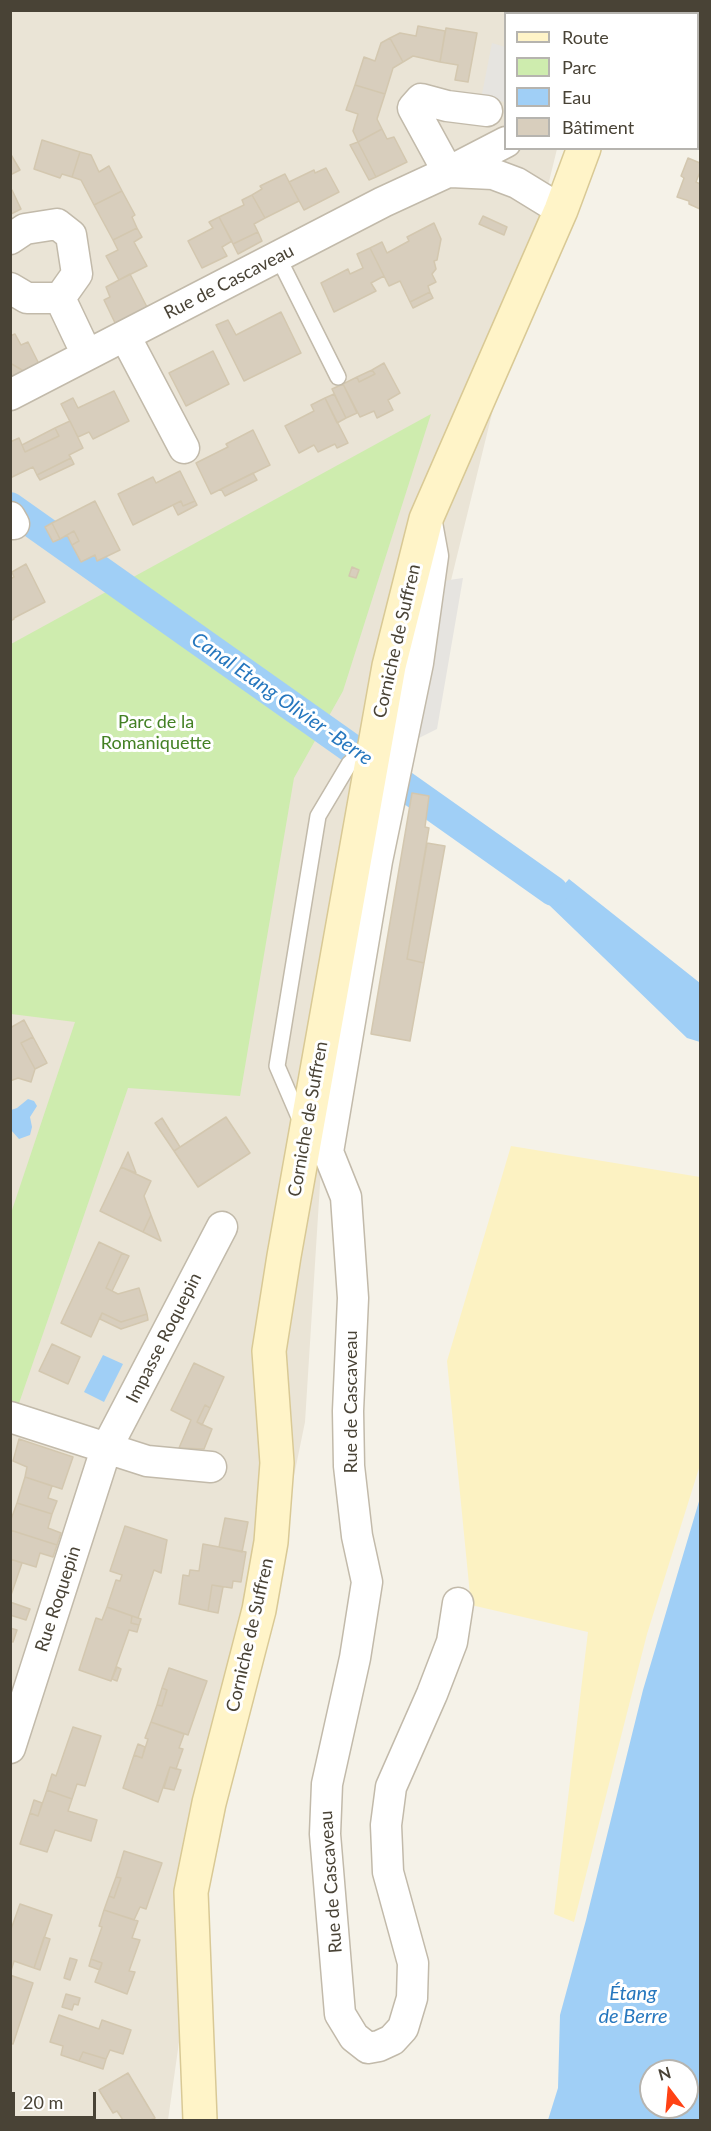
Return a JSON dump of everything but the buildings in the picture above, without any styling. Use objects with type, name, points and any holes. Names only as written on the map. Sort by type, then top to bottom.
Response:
[{"type":"main road","name":"Corniche de Suffren","points":[[200,2121],[191,1892],[209,1803],[259,1610],[271,1542],[277,1463],[269,1351],[317,1142],[375,740],[389,666],[426,519],[561,210],[583,150]]},
{"type":"street","points":[[448,172],[413,108],[421,99],[447,106],[488,111]]},
{"type":"street","name":"Rue de Cascaveau","points":[[10,395],[383,202],[504,143]]},
{"type":"street","name":"Rue de Cascaveau","points":[[448,172],[474,171],[493,174],[517,183],[561,210]]},
{"type":"street","points":[[10,239],[25,229],[57,224],[71,236],[76,274],[60,298]]},
{"type":"street","points":[[10,288],[27,298],[60,298]]},
{"type":"street","points":[[60,298],[87,355]]},
{"type":"street","points":[[125,336],[184,448]]},
{"type":"street","points":[[317,1142],[419,652],[433,556],[426,519]]},
{"type":"street","name":"Rue de Cascaveau","points":[[317,1142],[346,1197],[353,1298],[348,1411],[349,1466],[357,1536],[367,1582],[355,1658],[327,1784],[325,1834],[340,2014],[354,2037],[368,2048],[392,2040],[403,2028],[412,1998],[413,1963],[388,1872],[386,1825],[391,1787],[452,1642],[458,1603]]},
{"type":"street","name":"Impasse Roquepin","points":[[106,1449],[222,1227]]},
{"type":"street","points":[[10,1417],[147,1461],[211,1467]]},
{"type":"street","name":"Rue Roquepin","points":[[10,1748],[106,1449]]},
{"type":"lane","points":[[278,257],[338,376]]},
{"type":"lane","points":[[317,1142],[277,1066],[318,816],[349,764],[375,740]]},
{"type":"shaded area","points":[[11,11],[587,11],[504,12],[504,150],[557,150],[326,1089],[305,1422],[181,2028],[168,2120],[11,2120]]},
{"type":"shaded area","points":[[492,43],[504,47],[504,102],[481,99]]},
{"type":"shaded area","points":[[463,578],[437,729],[393,751],[422,584]]},
{"type":"green space","name":"Parc de la Romaniquette","points":[[431,414],[343,691],[294,778],[240,1096],[128,1088],[17,1409],[10,1407],[11,1213],[75,1022],[11,1014],[11,644]]},
{"type":"sand","points":[[511,1146],[700,1177],[700,1465],[647,1634],[574,1922],[554,1914],[588,1632],[471,1605],[447,1361]]},
{"type":"water","points":[[569,879],[700,983],[700,1042],[687,1038],[547,903]]},
{"type":"water","points":[[28,1099],[34,1101],[37,1106],[30,1117],[32,1127],[30,1135],[19,1139],[11,1130],[11,1110]]},
{"type":"water","points":[[103,1355],[123,1364],[104,1402],[84,1392]]},
{"type":"water","name":"Étang de Berre","points":[[700,1498],[700,2120],[548,2120],[558,2088],[560,2015],[643,1690]]},
{"type":"waterway","name":"Canal Etang Olivier -Berre","points":[[10,507],[553,891]]}]
